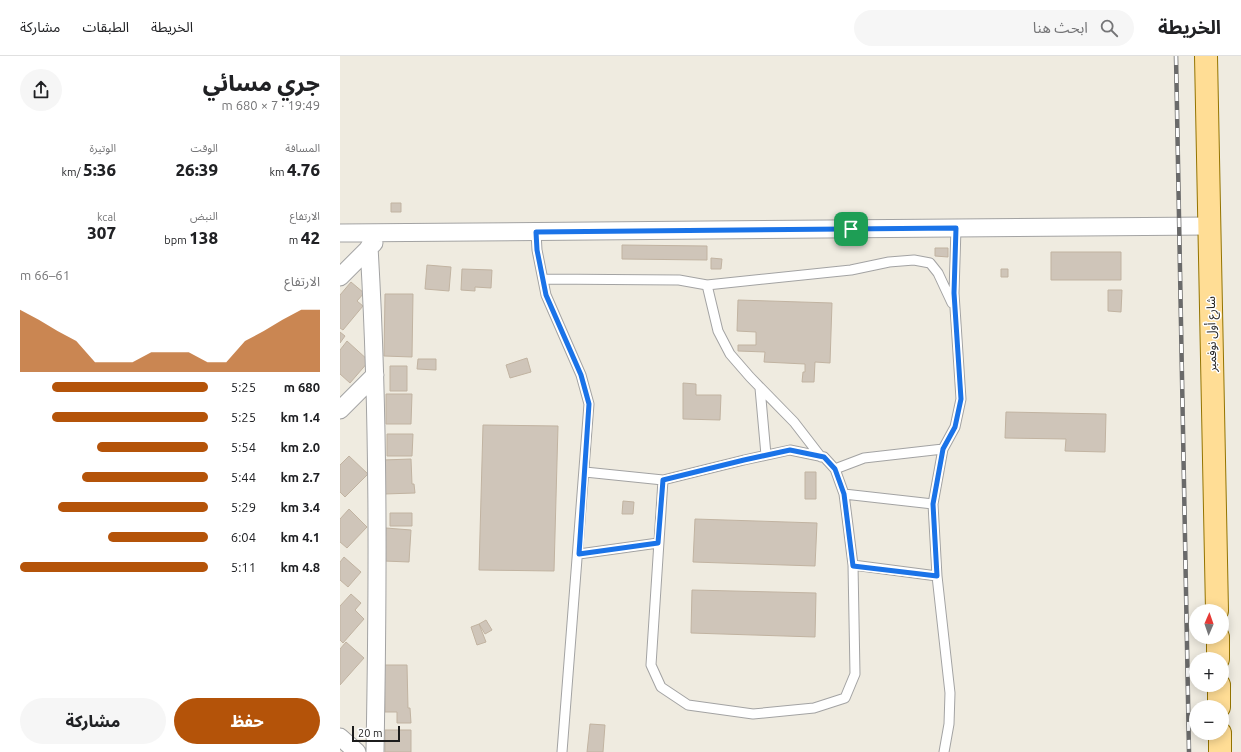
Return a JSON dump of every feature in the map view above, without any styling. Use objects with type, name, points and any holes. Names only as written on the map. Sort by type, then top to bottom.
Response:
[{"type":"main road","name":"شارع أول نوفمبر","points":[[1206,56],[1217,604]]},
{"type":"main road","points":[[1220,740],[1220,752]]},
{"type":"street","points":[[340,233],[1209,226]]},
{"type":"street","points":[[340,277],[384,233]]},
{"type":"street","points":[[369,247],[375,375],[378,566],[375,752]]},
{"type":"street","points":[[340,410],[375,375]]},
{"type":"street","points":[[340,737],[357,752]]},
{"type":"lane","points":[[944,752],[949,724],[950,693],[937,576],[933,504],[943,449],[955,427],[961,399],[954,293],[956,228]]},
{"type":"lane","points":[[536,232],[537,250],[546,295],[581,375],[589,404],[579,554],[562,752]]},
{"type":"lane","points":[[542,279],[667,280],[707,285],[851,270],[914,260],[930,263],[938,272],[955,309]]},
{"type":"lane","points":[[707,285],[718,330],[730,354],[760,388],[794,422],[821,457]]},
{"type":"lane","points":[[760,388],[766,455]]},
{"type":"lane","points":[[835,469],[864,458],[943,449]]},
{"type":"lane","points":[[585,472],[663,480],[790,450],[824,457],[835,469],[844,494],[853,566],[855,674],[845,698],[814,708],[753,714],[688,705],[661,687],[651,665],[663,480]]},
{"type":"lane","points":[[844,494],[933,504]]},
{"type":"lane","points":[[579,554],[658,543]]},
{"type":"lane","points":[[853,566],[937,576]]},
{"type":"building","points":[[391,203],[401,203],[401,212],[391,212]]},
{"type":"building","points":[[622,245],[707,246],[707,260],[622,259]]},
{"type":"building","points":[[935,248],[948,248],[948,257],[935,256]]},
{"type":"building","points":[[1051,252],[1121,252],[1121,280],[1051,280]]},
{"type":"building","points":[[711,258],[722,259],[721,269],[711,269]]},
{"type":"building","points":[[427,265],[451,267],[449,291],[425,289]]},
{"type":"building","points":[[462,269],[492,270],[491,288],[475,287],[475,291],[461,290]]},
{"type":"building","points":[[1001,269],[1008,269],[1008,277],[1001,277]]},
{"type":"building","points":[[351,282],[364,293],[357,301],[363,306],[343,330],[340,328],[340,295]]},
{"type":"building","points":[[1108,290],[1122,290],[1121,312],[1108,311]]},
{"type":"building","points":[[385,294],[413,294],[412,357],[384,356]]},
{"type":"building","points":[[738,300],[832,303],[830,363],[815,362],[814,382],[802,382],[803,372],[805,372],[805,364],[764,362],[765,352],[738,351],[738,345],[756,345],[756,332],[737,331]]},
{"type":"building","points":[[340,332],[345,336],[340,343]]},
{"type":"building","points":[[347,341],[369,361],[350,383],[340,374],[340,350]]},
{"type":"building","points":[[527,358],[531,372],[510,378],[506,365]]},
{"type":"building","points":[[418,359],[436,359],[436,370],[417,369]]},
{"type":"building","points":[[390,366],[407,366],[407,391],[390,391]]},
{"type":"building","points":[[683,383],[696,384],[696,395],[721,395],[720,420],[683,419]]},
{"type":"building","points":[[386,394],[412,394],[411,424],[386,424]]},
{"type":"building","points":[[1006,412],[1106,414],[1105,452],[1065,451],[1066,439],[1005,438]]},
{"type":"building","points":[[483,425],[558,426],[554,571],[479,570]]},
{"type":"building","points":[[387,434],[413,434],[412,456],[387,456]]},
{"type":"building","points":[[349,456],[368,474],[345,497],[340,492],[340,465]]},
{"type":"building","points":[[411,459],[412,484],[414,484],[415,493],[384,494],[383,460]]},
{"type":"building","points":[[805,472],[816,472],[816,499],[805,499]]},
{"type":"building","points":[[623,501],[634,502],[633,514],[622,514]]},
{"type":"building","points":[[349,509],[367,527],[347,548],[340,542],[340,519]]},
{"type":"building","points":[[390,513],[412,513],[412,526],[390,526]]},
{"type":"building","points":[[695,519],[817,523],[815,566],[693,562]]},
{"type":"building","points":[[386,528],[411,530],[409,562],[384,561]]},
{"type":"building","points":[[344,557],[361,572],[348,587],[340,580],[340,562]]},
{"type":"building","points":[[692,590],[816,593],[815,637],[691,633]]},
{"type":"building","points":[[351,594],[361,603],[355,610],[364,619],[343,643],[340,640],[340,606]]},
{"type":"building","points":[[486,620],[492,630],[485,634],[479,624]]},
{"type":"building","points":[[479,624],[486,642],[477,645],[471,627]]},
{"type":"building","points":[[346,642],[364,658],[340,685],[340,649]]},
{"type":"building","points":[[384,665],[407,665],[408,708],[410,708],[411,723],[397,723],[397,712],[385,712]]},
{"type":"building","points":[[590,724],[605,725],[603,752],[587,752]]},
{"type":"building","points":[[385,730],[411,730],[411,752],[385,752]]},
{"type":"railway","points":[[1176,56],[1189,752]]},
{"type":"route","points":[[956,228],[954,293],[961,399],[955,427],[943,449],[933,504],[937,576],[853,566],[844,494],[835,469],[824,457],[790,450],[663,480],[658,543],[579,554],[589,404],[581,375],[546,295],[537,250],[536,232],[851,229],[956,228]]}]
